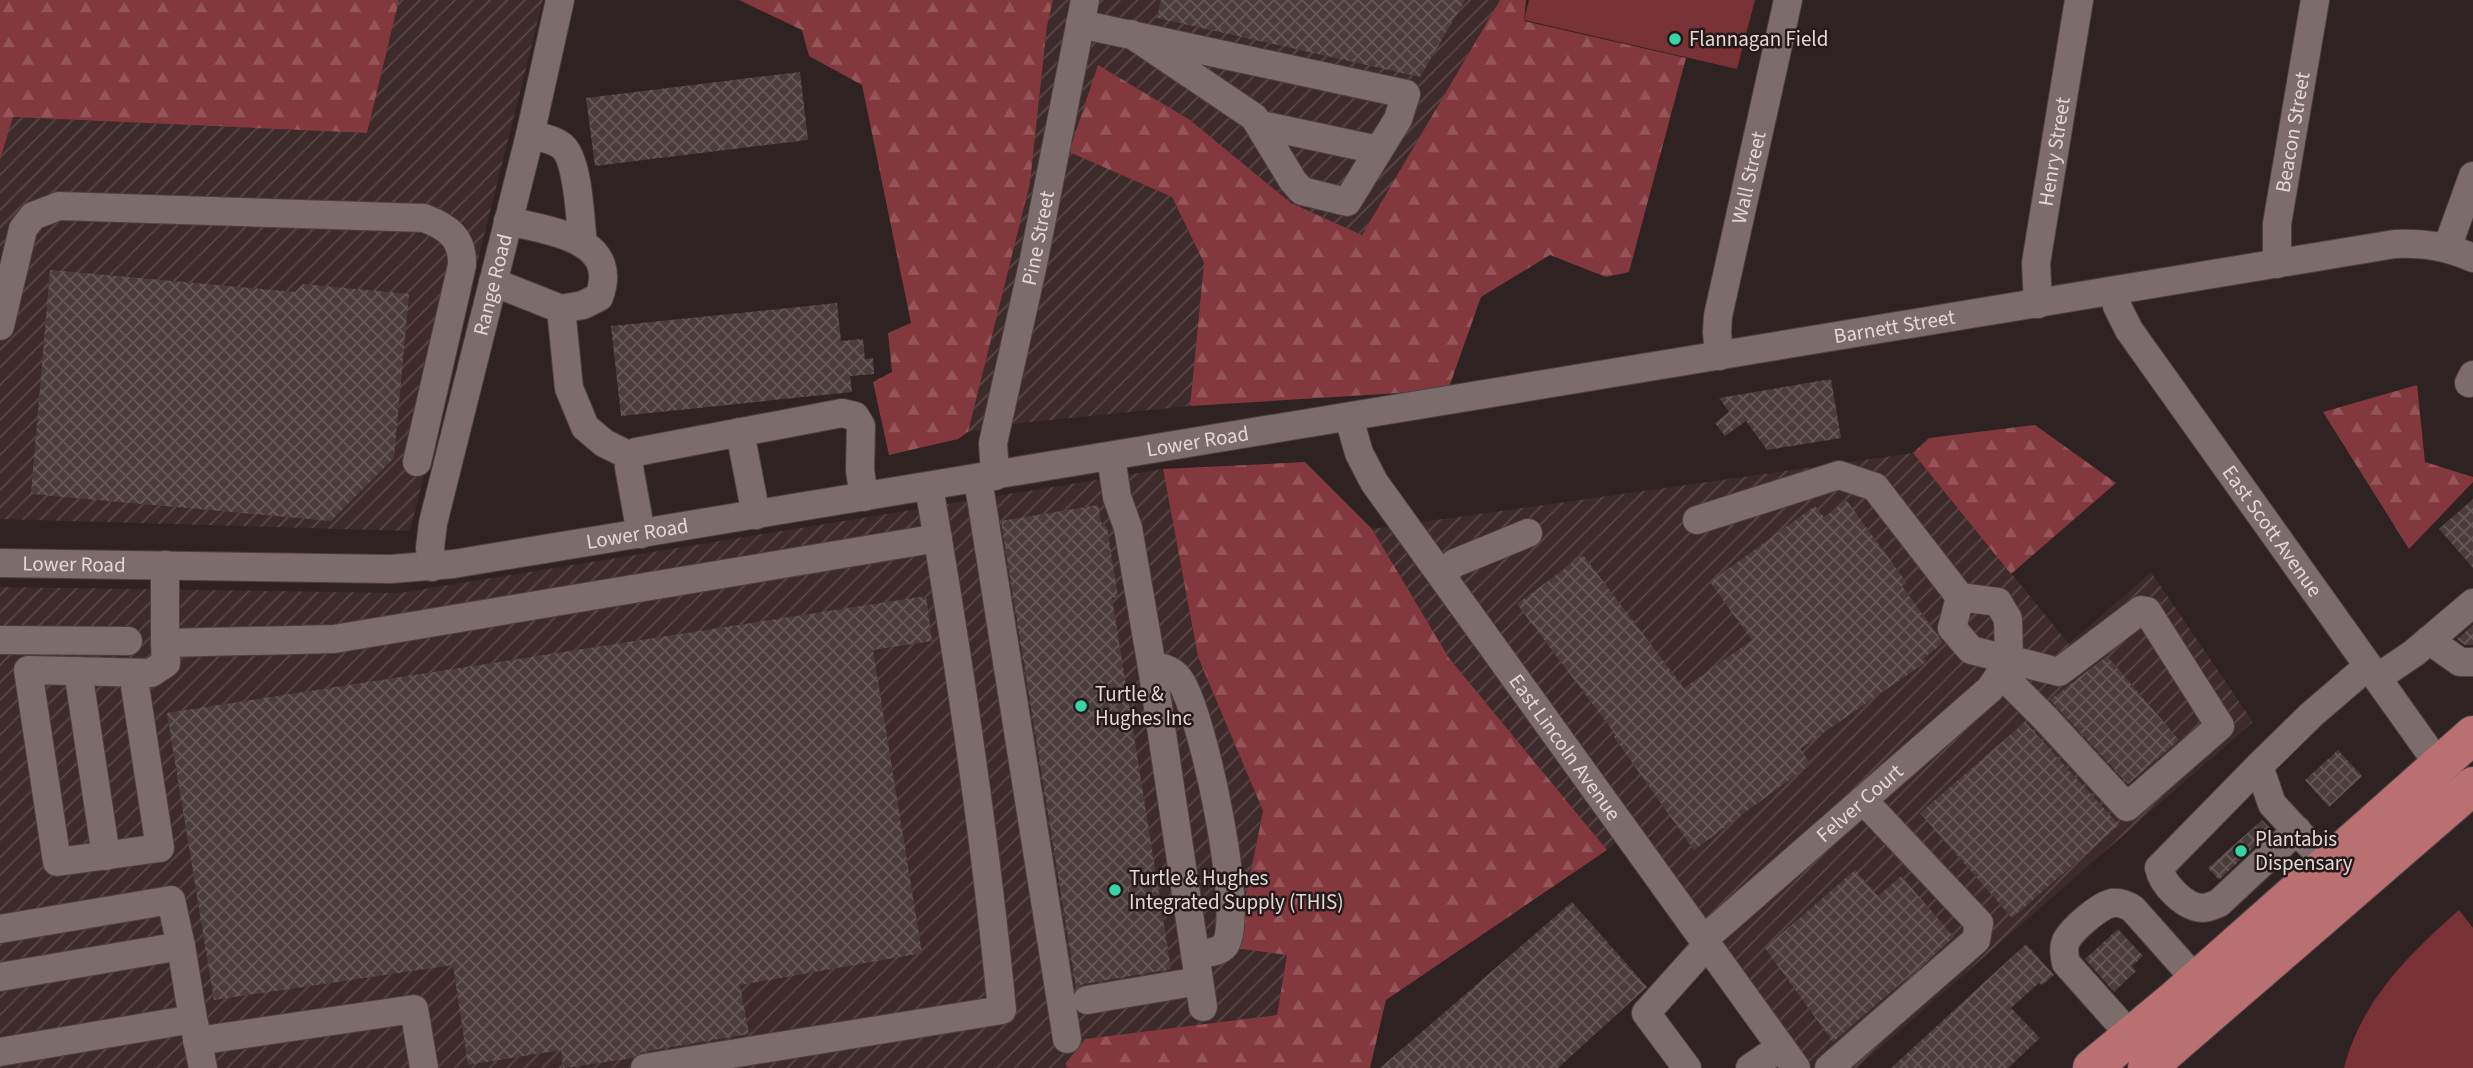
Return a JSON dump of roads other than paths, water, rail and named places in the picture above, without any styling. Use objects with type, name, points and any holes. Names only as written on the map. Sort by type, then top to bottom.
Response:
[{"type":"highway","points":[[2139,1052],[2197,981],[2473,735]]},
{"type":"highway","points":[[2092,1068],[2139,1052],[2469,798]]},
{"type":"street","name":"Range Road","points":[[432,567],[430,548],[433,523],[530,135],[560,0]]},
{"type":"street","name":"Wall Street","points":[[1719,356],[1718,316],[1788,0]]},
{"type":"street","name":"Henry Street","points":[[2038,304],[2036,263],[2079,0]]},
{"type":"street","name":"Beacon Street","points":[[2277,264],[2277,224],[2315,0]]},
{"type":"street","points":[[1082,12],[1131,34],[1247,111],[1261,125],[1297,186],[1309,194],[1347,202],[1398,119],[1406,94],[1131,34]]},
{"type":"street","name":"Pine Street","points":[[1067,1039],[986,477],[1033,264],[1082,12]]},
{"type":"street","points":[[1261,125],[1378,150]]},
{"type":"street","points":[[530,135],[549,139],[563,146],[572,161],[583,244]]},
{"type":"street","points":[[2447,248],[2473,176]]},
{"type":"street","points":[[0,326],[23,229],[33,216],[59,206],[424,218],[445,226],[462,250],[461,265],[417,462]]},
{"type":"street","points":[[493,282],[561,309],[583,305],[599,297],[604,285],[603,267],[593,251],[583,244],[570,236],[508,221]]},
{"type":"street","name":"Barnett Street","points":[[1269,431],[2395,244],[2429,244],[2473,258]]},
{"type":"street","name":"East Scott Avenue","points":[[2114,291],[2117,306],[2129,330],[2439,765]]},
{"type":"street","points":[[561,309],[569,387],[585,427],[604,443],[632,457]]},
{"type":"street","points":[[641,534],[629,467],[636,452],[842,413],[855,416],[861,426],[860,470],[864,498]]},
{"type":"street","name":"East Lincoln Avenue","points":[[1349,418],[1359,453],[1374,482],[1789,1058]]},
{"type":"street","name":"Lower Road","points":[[0,563],[391,569],[432,567],[1269,431]]},
{"type":"street","points":[[740,432],[756,515]]},
{"type":"street","points":[[1111,457],[1117,496],[1128,528],[1152,667],[1199,981]]},
{"type":"street","points":[[1697,520],[1839,475],[1875,486],[1960,597],[1998,603],[2008,619],[2005,667],[2127,807],[2220,726],[2147,611],[2141,610],[2059,672],[2005,667],[1971,650],[1952,628],[1960,597]]},
{"type":"street","points":[[645,1068],[1002,1010],[991,898],[967,721],[929,487]]},
{"type":"street","points":[[1441,573],[1455,563],[1528,533]]},
{"type":"street","points":[[165,643],[317,641],[348,637],[938,538]]},
{"type":"street","points":[[133,673],[160,848],[57,862],[28,670],[151,673],[166,663],[166,565]]},
{"type":"street","points":[[2297,830],[2219,903],[2205,908],[2183,902],[2160,875],[2159,868],[2311,715],[2373,672],[2414,653],[2473,603]]},
{"type":"street","points":[[0,640],[128,641]]},
{"type":"street","points":[[2429,640],[2460,662],[2473,662]]},
{"type":"street","points":[[1087,1000],[1199,981],[1227,941],[1230,887],[1215,790],[1190,699],[1172,672],[1163,667],[1152,667]]},
{"type":"street","name":"Felver Court","points":[[1687,1068],[1646,1013],[1705,942],[1990,689],[2005,667]]},
{"type":"street","points":[[78,671],[106,856]]},
{"type":"street","points":[[2259,766],[2272,804],[2328,864]]},
{"type":"street","points":[[2233,793],[2272,804]]},
{"type":"street","points":[[1829,1068],[1976,940],[1979,923],[1863,800]]},
{"type":"street","points":[[1174,824],[1219,817]]},
{"type":"street","points":[[0,929],[171,900],[203,1068]]},
{"type":"street","points":[[2139,1052],[2102,1003],[2066,963],[2064,948],[2069,936],[2098,909],[2118,903],[2133,909],[2197,981]]},
{"type":"street","points":[[0,977],[181,946]]},
{"type":"street","points":[[0,1052],[414,1009],[416,1067]]},
{"type":"street","points":[[1750,1068],[1789,1058]]},
{"type":"place","name":"Flannagan Field","points":[[1675,39]]},
{"type":"place","name":"Turtle & Hughes Inc","points":[[1081,706]]},
{"type":"place","name":"Plantabis Dispensary","points":[[2241,851]]},
{"type":"place","name":"Turtle & Hughes Integrated Supply (THIS)","points":[[1115,890]]}]
